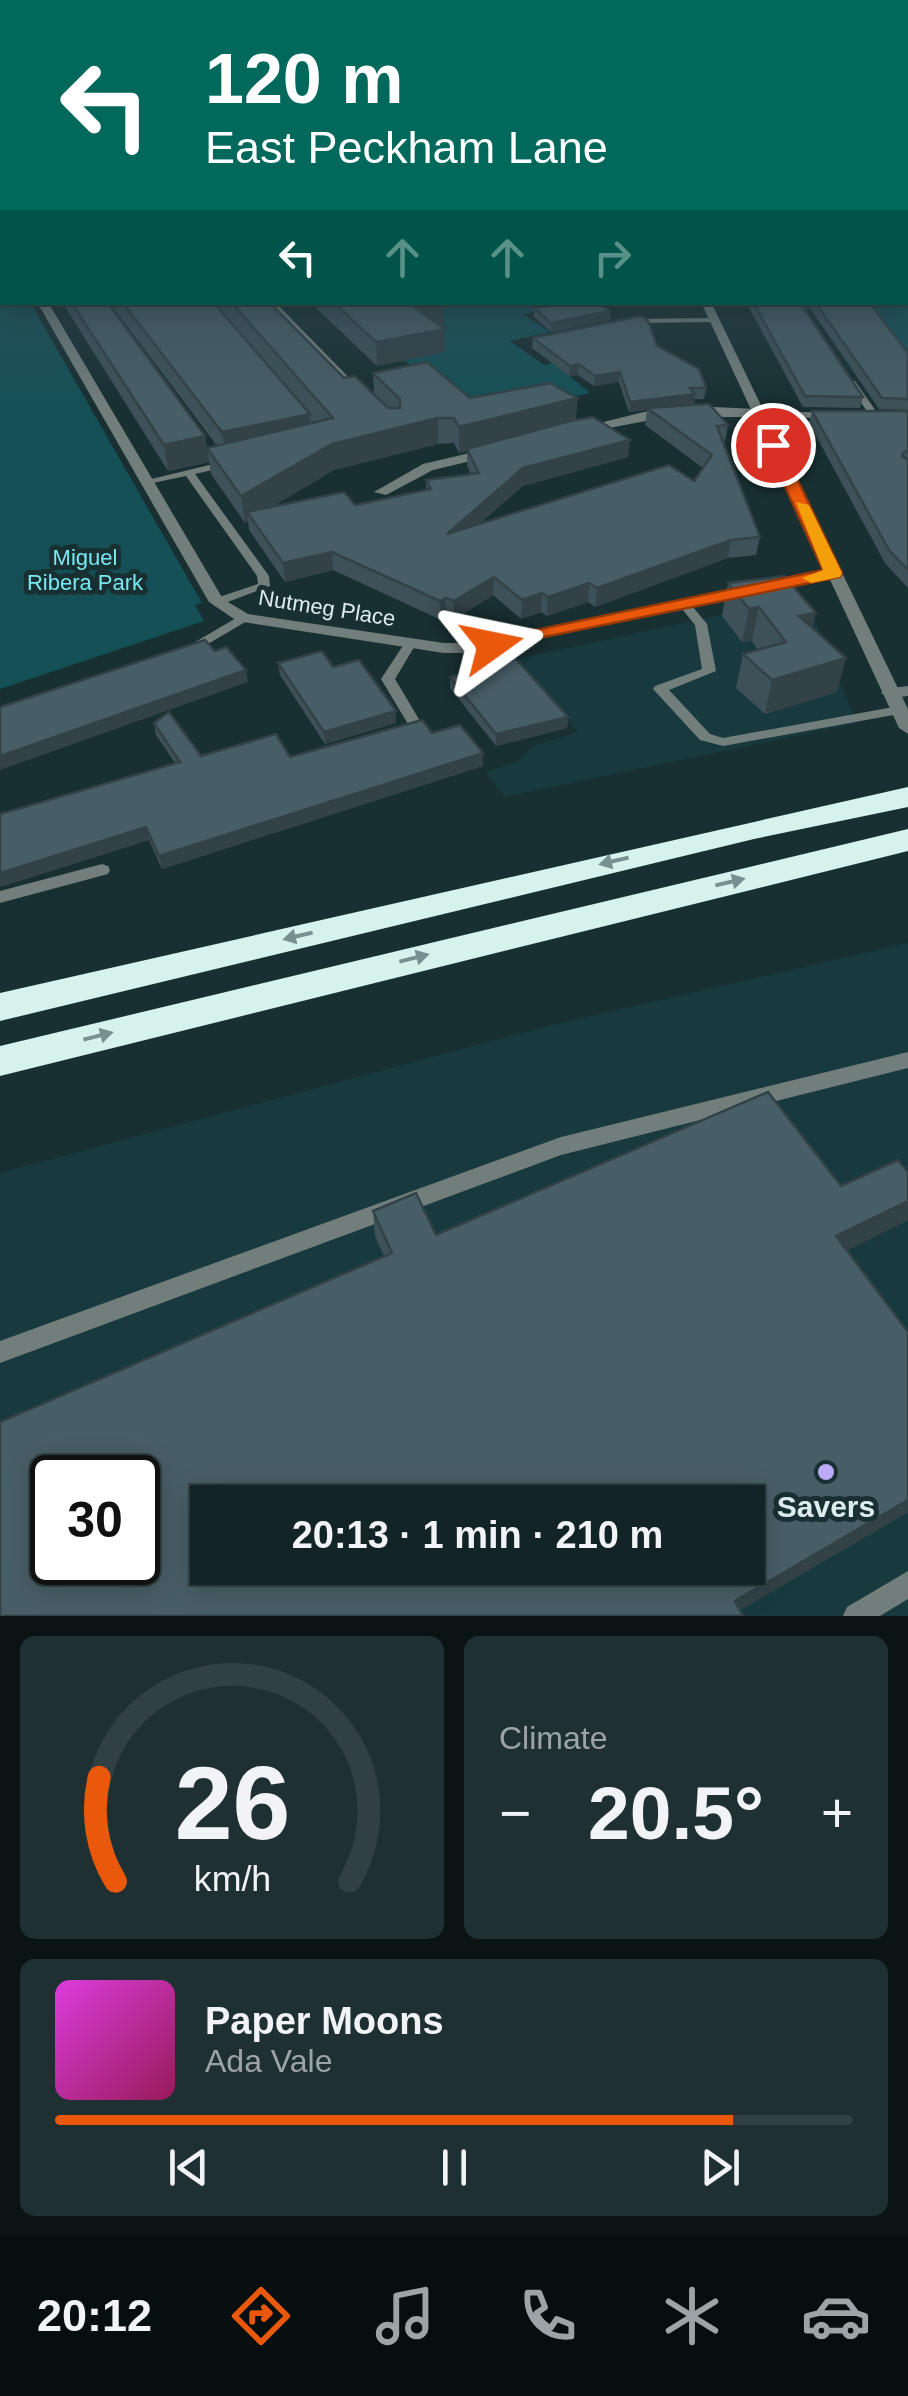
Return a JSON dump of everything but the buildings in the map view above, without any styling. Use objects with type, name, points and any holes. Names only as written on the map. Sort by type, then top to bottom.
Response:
[{"type":"highway","points":[[0,1007],[908,796]]},
{"type":"highway","points":[[1,1061],[908,840]]},
{"type":"street","name":"Nutmeg Place","points":[[44,305],[217,602],[243,618],[410,644],[481,646],[834,573]]},
{"type":"street","points":[[707,305],[834,573],[899,698],[908,728]]},
{"type":"street","points":[[565,433],[620,419],[712,408],[758,414]]},
{"type":"street","points":[[381,492],[428,467],[511,447]]},
{"type":"lane","points":[[273,305],[367,401]]},
{"type":"lane","points":[[616,323],[714,320]]},
{"type":"lane","points":[[844,371],[875,417]]},
{"type":"lane","points":[[758,414],[846,416]]},
{"type":"lane","points":[[861,416],[892,416]]},
{"type":"lane","points":[[210,450],[221,465]]},
{"type":"lane","points":[[148,481],[239,462]]},
{"type":"lane","points":[[189,473],[263,576],[264,586],[217,602]]},
{"type":"lane","points":[[684,604],[701,624],[709,671],[660,688],[705,737],[723,742],[899,698]]},
{"type":"lane","points":[[182,651],[216,638],[243,618]]},
{"type":"lane","points":[[379,736],[416,726],[388,679],[410,644]]},
{"type":"lane","points":[[0,897],[102,870]]},
{"type":"lane","points":[[0,1352],[561,1146],[908,1060]]},
{"type":"lane","points":[[856,1616],[908,1584]]},
{"type":"shaded area","points":[[780,602],[811,611],[857,723],[504,797],[486,772],[519,761],[533,746],[578,732],[513,660]]},
{"type":"shaded area","points":[[908,943],[908,1616],[0,1616],[0,1173],[548,1026]]},
{"type":"green space","name":"Miguel Ribera Park","points":[[0,305],[32,305],[202,603],[195,605],[204,621],[0,689]]},
{"type":"green space","points":[[420,305],[544,308],[524,315],[550,332],[510,341],[544,365],[553,363],[590,393],[471,420],[382,340],[448,328]]},
{"type":"green space","points":[[865,305],[908,305],[908,363]]},
{"type":"slow traffic","points":[[801,505],[834,573],[811,578]]},
{"type":"place","name":"Savers","points":[[826,1472]]},
{"type":"route","points":[[492,645],[834,573],[773,445]]}]
